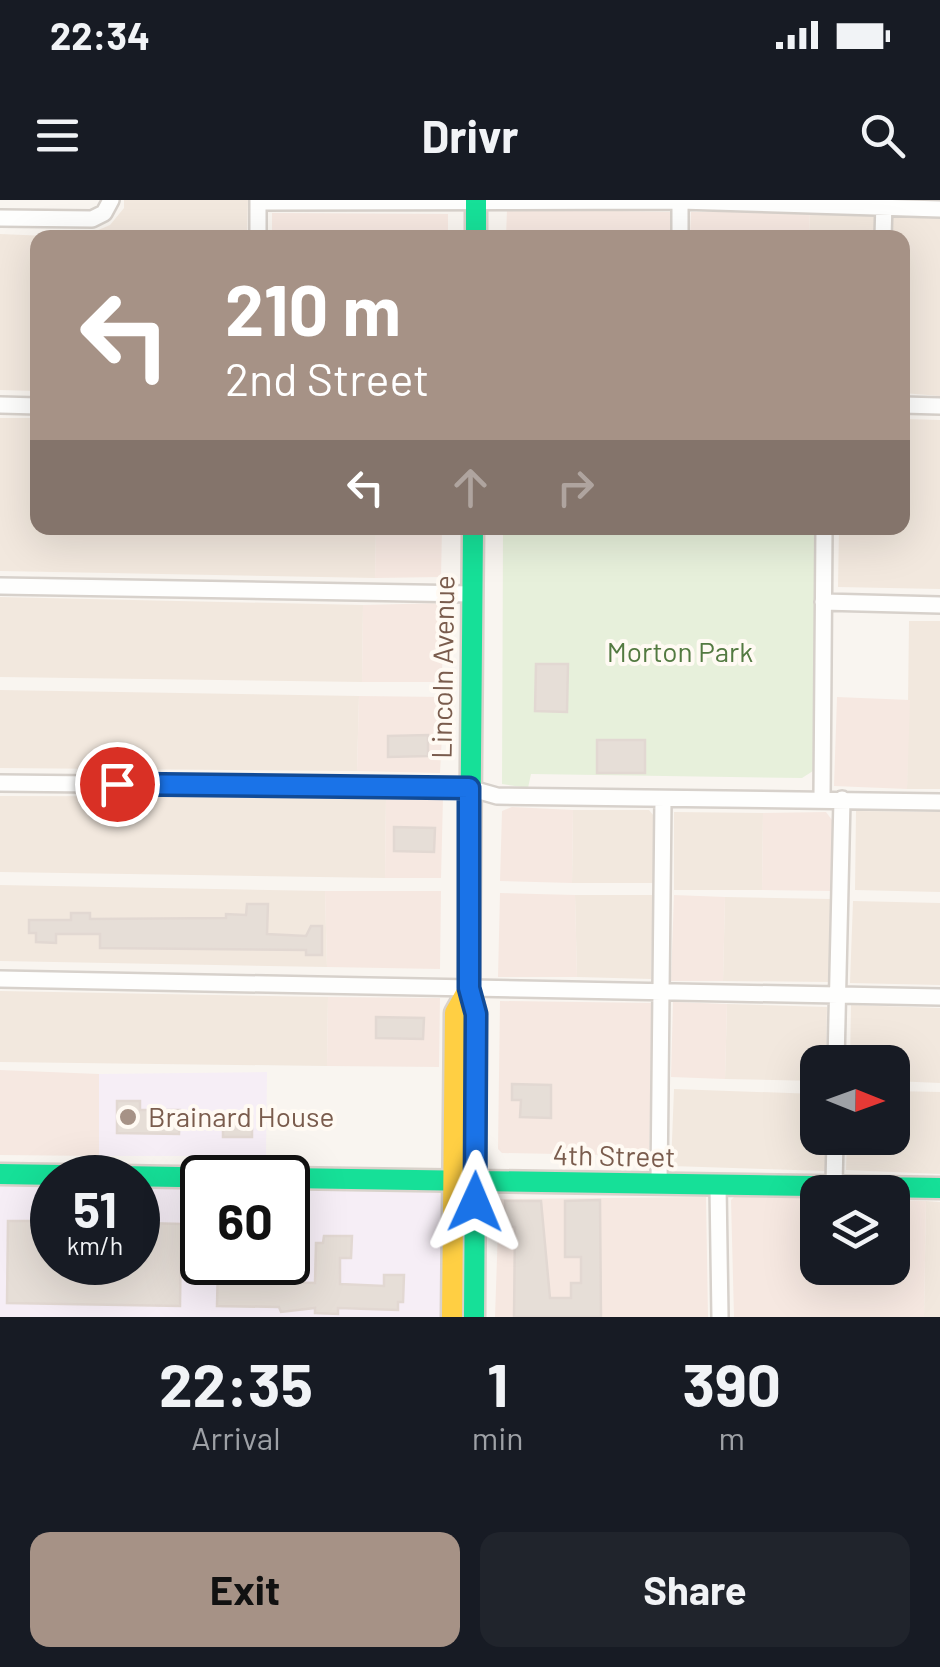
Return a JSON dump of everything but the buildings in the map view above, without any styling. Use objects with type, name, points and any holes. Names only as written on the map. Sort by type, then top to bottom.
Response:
[{"type":"main road","points":[[476,201],[476,230]]},
{"type":"main road","name":"Lincoln Avenue","points":[[473,535],[469,988],[476,1014],[474,1317]]},
{"type":"main road","name":"Lincoln Avenue","points":[[452,1317],[455,1014],[469,988]]},
{"type":"main road","points":[[0,1174],[180,1177]]},
{"type":"main road","name":"4th Street","points":[[310,1178],[800,1185]]},
{"type":"main road","name":"4th Street","points":[[910,1187],[940,1188]]},
{"type":"street","points":[[0,218],[92,219],[104,213],[111,200]]},
{"type":"street","points":[[258,230],[258,201],[680,201],[884,204],[940,210]]},
{"type":"street","points":[[680,201],[680,230]]},
{"type":"street","points":[[883,230],[884,204]]},
{"type":"street","points":[[0,405],[30,406]]},
{"type":"street","points":[[910,405],[940,406]]},
{"type":"street","points":[[822,798],[824,535]]},
{"type":"street","points":[[0,586],[472,594]]},
{"type":"street","points":[[823,602],[940,604]]},
{"type":"street","points":[[0,783],[469,788],[497,796],[940,802]]},
{"type":"street","points":[[659,1184],[663,799]]},
{"type":"street","points":[[836,1045],[842,799]]},
{"type":"street","points":[[0,979],[940,998]]},
{"type":"street","points":[[718,1184],[720,1317]]},
{"type":"shaded area","points":[[124,200],[248,200],[247,230],[98,230],[110,225],[124,208]]},
{"type":"shaded area","points":[[507,209],[672,212],[671,230],[506,230]]},
{"type":"shaded area","points":[[691,212],[810,212],[809,230],[690,230]]},
{"type":"shaded area","points":[[810,212],[875,214],[875,230],[809,230]]},
{"type":"shaded area","points":[[272,213],[448,214],[448,230],[272,230]]},
{"type":"shaded area","points":[[890,216],[940,216],[940,396],[910,394],[910,230],[889,230]]},
{"type":"shaded area","points":[[0,234],[30,235],[30,391],[0,390]]},
{"type":"shaded area","points":[[0,418],[30,418],[30,535],[376,535],[375,578],[0,571]]},
{"type":"shaded area","points":[[910,419],[940,420],[940,589],[838,587],[839,535],[910,535]]},
{"type":"shaded area","points":[[376,535],[442,535],[441,577],[375,578]]},
{"type":"shaded area","points":[[0,597],[363,605],[362,682],[0,677]]},
{"type":"shaded area","points":[[443,603],[442,682],[362,682],[363,605]]},
{"type":"shaded area","points":[[909,621],[940,621],[940,789],[907,789]]},
{"type":"shaded area","points":[[0,690],[359,696],[357,771],[0,768]]},
{"type":"shaded area","points":[[359,696],[444,697],[440,773],[357,771]]},
{"type":"shaded area","points":[[837,697],[910,700],[907,789],[834,786]]},
{"type":"shaded area","points":[[0,796],[386,797],[385,878],[0,872]]},
{"type":"shaded area","points":[[386,797],[443,798],[441,878],[385,878]]},
{"type":"shaded area","points":[[512,807],[573,810],[572,883],[500,881],[502,811]]},
{"type":"shaded area","points":[[573,810],[649,810],[654,816],[654,883],[572,883]]},
{"type":"shaded area","points":[[856,811],[940,812],[940,892],[855,890]]},
{"type":"shaded area","points":[[674,812],[763,813],[762,890],[674,890]]},
{"type":"shaded area","points":[[826,812],[832,820],[832,891],[762,890],[763,813]]},
{"type":"shaded area","points":[[0,885],[325,891],[327,967],[0,961]]},
{"type":"shaded area","points":[[325,891],[441,891],[440,969],[327,967]]},
{"type":"shaded area","points":[[500,893],[575,895],[577,977],[498,977]]},
{"type":"shaded area","points":[[575,895],[653,895],[651,979],[577,977]]},
{"type":"shaded area","points":[[674,895],[725,897],[723,981],[671,981]]},
{"type":"shaded area","points":[[725,897],[831,899],[830,982],[723,981]]},
{"type":"shaded area","points":[[853,901],[940,903],[940,985],[850,983]]},
{"type":"shaded area","points":[[0,991],[328,997],[327,1066],[0,1062]]},
{"type":"shaded area","points":[[328,997],[440,998],[439,1067],[327,1066]]},
{"type":"shaded area","points":[[500,1001],[652,1003],[649,1166],[607,1155],[502,1153],[498,1149]]},
{"type":"shaded area","points":[[673,1002],[727,1004],[725,1079],[671,1077]]},
{"type":"shaded area","points":[[727,1004],[827,1007],[826,1045],[800,1045],[800,1081],[725,1079]]},
{"type":"shaded area","points":[[851,1005],[940,1008],[940,1083],[910,1082],[910,1045],[850,1045]]},
{"type":"shaded area","points":[[0,1070],[99,1074],[99,1155],[0,1155]]},
{"type":"shaded area","points":[[267,1072],[266,1155],[99,1155],[99,1074]]},
{"type":"shaded area","points":[[674,1089],[800,1093],[800,1155],[826,1155],[826,1171],[671,1166]]},
{"type":"shaded area","points":[[910,1091],[940,1092],[940,1174],[846,1170],[846,1155],[910,1155]]},
{"type":"shaded area","points":[[0,1182],[30,1183],[30,1285],[160,1285],[160,1183],[180,1184],[180,1285],[310,1285],[310,1186],[436,1189],[448,1209],[446,1317],[0,1317]]},
{"type":"shaded area","points":[[736,1195],[800,1197],[800,1285],[910,1285],[910,1201],[926,1201],[924,1317],[734,1317],[731,1200]]},
{"type":"shaded area","points":[[706,1197],[708,1317],[495,1317],[499,1199]]},
{"type":"shaded area","points":[[926,1201],[940,1202],[940,1317],[924,1317]]},
{"type":"green space","name":"Morton Park","points":[[503,535],[817,535],[813,771],[802,778],[531,774],[528,788],[502,784]]},
{"type":"traffic: fast","points":[[476,200],[476,230]]},
{"type":"traffic: fast","points":[[473,535],[469,988],[476,1013],[474,1317]]},
{"type":"traffic: fast","points":[[0,1174],[180,1177]]},
{"type":"traffic: fast","points":[[310,1178],[940,1188]]},
{"type":"traffic: slow","points":[[452,1317],[455,1013],[469,988]]},
{"type":"place","name":"Brainard House","points":[[128,1117]]},
{"type":"route","points":[[117,784],[469,788],[469,988],[476,1014],[475,1202]]}]
